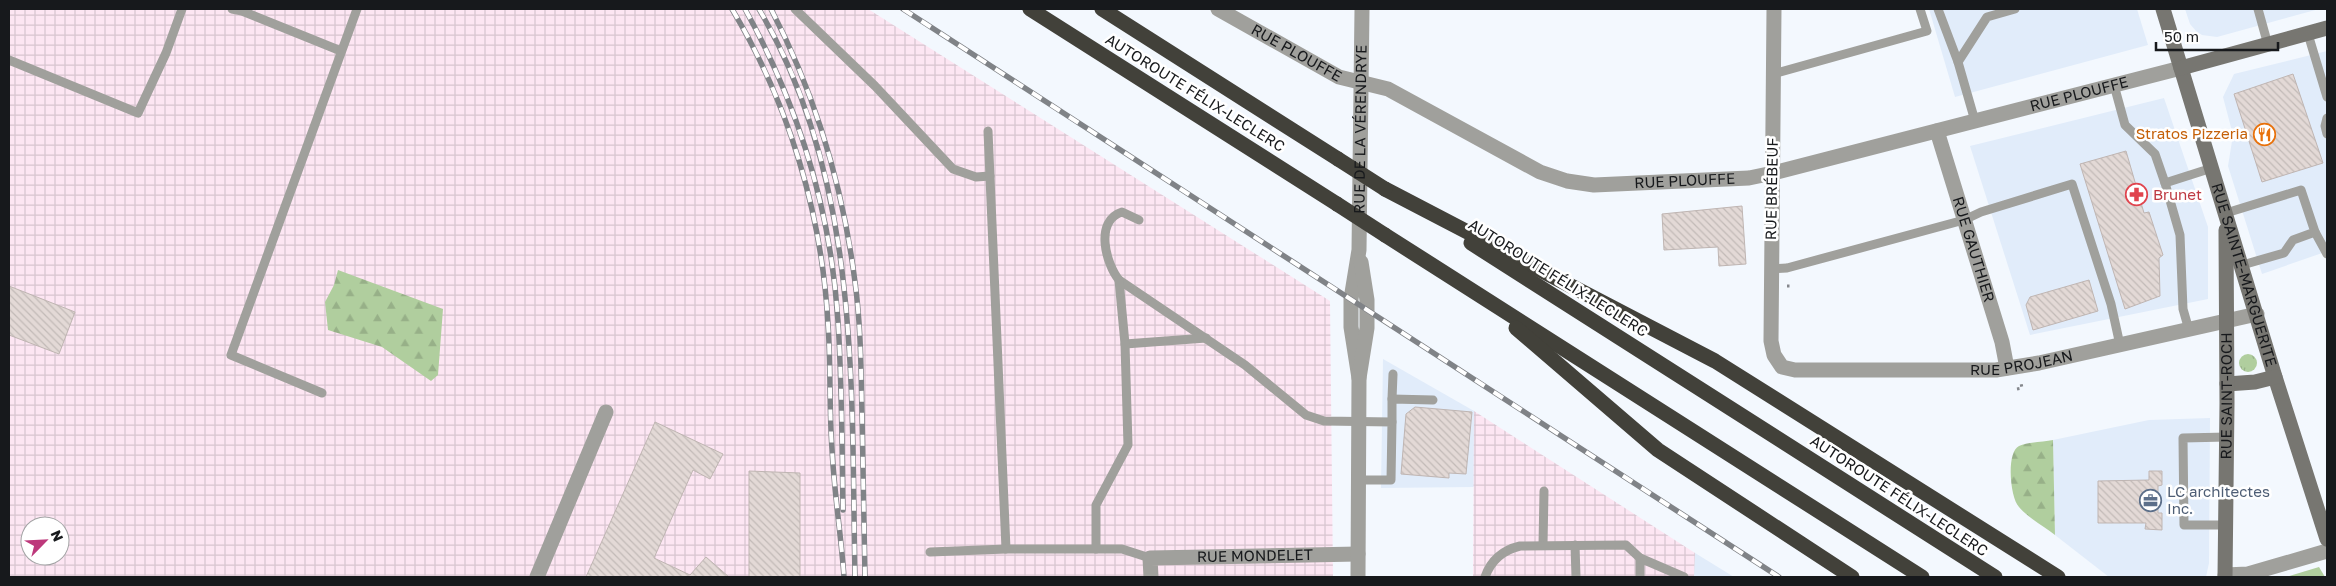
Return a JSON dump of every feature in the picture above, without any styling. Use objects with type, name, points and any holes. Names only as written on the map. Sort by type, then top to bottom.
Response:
[{"type":"highway","name":"AUTOROUTE FÉLIX-LECLERC","points":[[1030,9],[1922,577]]},
{"type":"highway","name":"AUTOROUTE FÉLIX-LECLERC","points":[[1102,9],[1995,577]]},
{"type":"highway","points":[[1385,189],[1715,361],[2058,577]]},
{"type":"highway","points":[[1471,290],[1658,450],[1852,577]]},
{"type":"street","name":"RUE PLOUFFE","points":[[1218,9],[1339,77],[1388,89],[1522,163],[1567,181],[1585,184],[1613,185],[1749,178],[1773,174],[2181,68]]},
{"type":"street","name":"RUE DE LA VÉRENDRYE","points":[[1358,577],[1359,378],[1368,328],[1367,300],[1359,250],[1362,9]]},
{"type":"street","name":"RUE BRÉBEUF","points":[[1774,9],[1772,344],[1775,358],[1782,367]]},
{"type":"street","name":"RUE SAINTE-MARGUERITE","points":[[2162,9],[2327,539]]},
{"type":"street","points":[[2181,68],[2327,28]]},
{"type":"street","name":"RUE GAUTHIER","points":[[1937,131],[2002,342],[2007,368]]},
{"type":"street","name":"RUE SAINT-ROCH","points":[[2225,576],[2227,437],[2226,213]]},
{"type":"street","name":"RUE PROJEAN","points":[[1782,367],[1795,370],[1942,371],[2007,368],[2257,314]]},
{"type":"street","points":[[2227,384],[2255,382],[2275,377]]},
{"type":"street","points":[[537,577],[606,412]]},
{"type":"street","points":[[2225,576],[2248,574],[2327,551]]},
{"type":"street","name":"RUE MONDELET","points":[[1150,558],[1358,554]]},
{"type":"street","points":[[1150,558],[1151,577]]},
{"type":"lane","points":[[9,60],[138,113],[166,54],[182,9]]},
{"type":"lane","points":[[232,9],[242,11],[341,51]]},
{"type":"lane","points":[[322,393],[231,355],[356,9]]},
{"type":"lane","points":[[795,9],[875,86],[953,169],[970,176],[990,176]]},
{"type":"lane","points":[[1773,74],[1927,31],[1920,9]]},
{"type":"lane","points":[[1938,9],[1958,62],[1975,121]]},
{"type":"lane","points":[[1958,62],[1987,18],[2015,9]]},
{"type":"lane","points":[[2258,9],[2268,45]]},
{"type":"lane","points":[[2308,34],[2327,97]]},
{"type":"lane","points":[[2114,85],[2125,125],[2156,154],[2165,183],[2180,235],[2183,309],[2188,330]]},
{"type":"lane","points":[[2327,118],[2325,126],[2327,134]]},
{"type":"lane","points":[[988,131],[1006,549]]},
{"type":"lane","points":[[2165,183],[2212,168]]},
{"type":"lane","points":[[1771,269],[1787,268],[1964,220],[1981,212],[2072,184],[2111,304],[2120,345]]},
{"type":"lane","points":[[2226,213],[2301,190],[2315,232],[2327,254]]},
{"type":"lane","points":[[1139,220],[1122,212],[1112,218],[1108,224],[1106,235],[1107,254],[1113,272],[1120,280],[1245,364],[1306,415],[1324,421],[1392,422]]},
{"type":"lane","points":[[2226,268],[2242,266],[2284,253],[2293,240],[2315,232]]},
{"type":"lane","points":[[1096,549],[1096,505],[1128,445],[1125,344],[1120,280]]},
{"type":"lane","points":[[1125,344],[1206,338]]},
{"type":"lane","points":[[1358,480],[1390,480],[1393,374]]},
{"type":"lane","points":[[1392,399],[1433,400]]},
{"type":"lane","points":[[2226,525],[2184,525],[2183,438],[2227,437]]},
{"type":"lane","points":[[1543,545],[1544,491]]},
{"type":"lane","points":[[1485,577],[1494,560],[1504,552],[1520,546],[1543,545],[1626,545],[1640,558],[1684,577]]},
{"type":"lane","points":[[1575,545],[1576,577]]},
{"type":"lane","points":[[930,552],[1006,549],[1122,549],[1150,558]]},
{"type":"lane","points":[[1640,558],[1640,577]]},
{"type":"path","points":[[1788,286],[1793,286]]},
{"type":"path","points":[[2017,389],[2022,388],[2021,383]]},
{"type":"shaded area","points":[[9,9],[868,9],[1330,301],[1333,577],[9,577]]},
{"type":"shaded area","points":[[1929,9],[2137,9],[2148,45],[1955,97]]},
{"type":"shaded area","points":[[2185,9],[2319,9],[2217,37],[2202,35],[2196,31],[2190,24]]},
{"type":"shaded area","points":[[2327,51],[2327,258],[2325,252],[2262,274],[2228,166],[2233,135],[2223,97],[2234,74]]},
{"type":"shaded area","points":[[2164,98],[2208,227],[2208,299],[2030,335],[1970,146]]},
{"type":"shaded area","points":[[1383,359],[1474,411],[1474,487],[1381,488]]},
{"type":"shaded area","points":[[1474,411],[1695,553],[1694,577],[1473,577]]},
{"type":"shaded area","points":[[2210,418],[2209,563],[2206,577],[2109,577],[2055,535],[2053,440],[2149,420]]},
{"type":"shaded area","points":[[1695,553],[1734,577],[1694,577]]},
{"type":"green space","points":[[338,270],[443,309],[438,375],[431,381],[382,347],[328,330],[325,302],[334,285]]},
{"type":"green space","points":[[2244,354],[2252,354],[2257,359],[2255,370],[2244,372],[2239,367],[2239,359]]},
{"type":"green space","points":[[2053,440],[2055,535],[2019,507],[2013,495],[2011,475],[2012,457],[2019,446]]},
{"type":"green space","points":[[2319,567],[2325,577],[2286,577]]},
{"type":"building","points":[[2293,74],[2323,163],[2262,182],[2234,94]]},
{"type":"building","points":[[2126,151],[2144,213],[2149,212],[2163,255],[2159,258],[2160,296],[2125,309],[2080,164]]},
{"type":"building","points":[[1742,206],[1746,264],[1719,266],[1718,247],[1664,250],[1662,214]]},
{"type":"building","points":[[2089,280],[2098,311],[2033,330],[2026,305],[2030,297]]},
{"type":"building","points":[[9,286],[75,312],[59,354],[9,335]]},
{"type":"building","points":[[1415,407],[1472,412],[1466,474],[1449,473],[1449,478],[1401,474],[1406,414]]},
{"type":"building","points":[[655,422],[723,454],[710,479],[693,470],[654,558],[690,575],[706,557],[729,577],[586,577]]},
{"type":"building","points":[[749,471],[800,473],[800,577],[749,577]]},
{"type":"building","points":[[2149,471],[2162,471],[2162,485],[2158,486],[2158,513],[2162,513],[2162,530],[2145,529],[2146,523],[2098,523],[2098,481],[2149,480]]},
{"type":"railway","points":[[732,9],[752,45],[786,121],[810,201],[818,242],[828,324],[833,465],[844,577]]},
{"type":"railway","points":[[745,9],[764,45],[796,121],[809,160],[828,239],[838,321],[843,510]]},
{"type":"railway","points":[[759,9],[792,75],[816,143],[833,214],[844,286],[850,358],[855,577]]},
{"type":"railway","points":[[771,9],[787,41],[814,108],[835,176],[850,246],[857,299],[860,348],[865,577]]},
{"type":"railway","points":[[903,9],[1779,577]]},
{"type":"place","name":"Stratos Pizzeria","points":[[2264,134]]},
{"type":"place","name":"Brunet","points":[[2137,195]]},
{"type":"place","name":"LC architectes Inc.","points":[[2151,501]]}]
